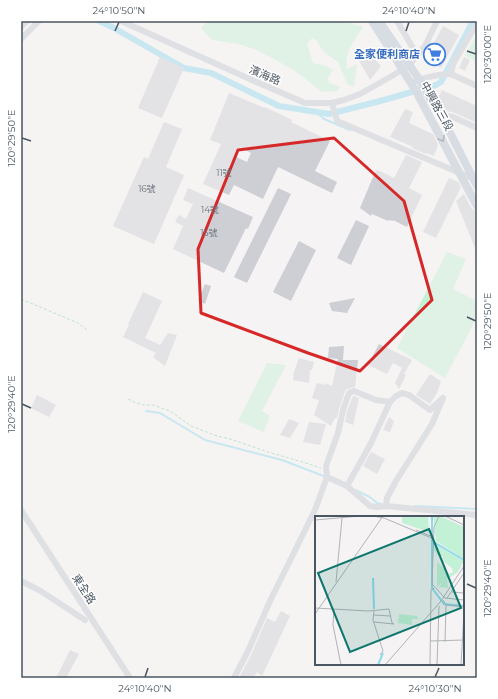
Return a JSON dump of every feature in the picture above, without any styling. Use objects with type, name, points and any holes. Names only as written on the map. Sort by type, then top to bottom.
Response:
[{"type":"main road","name":"中興路三段","points":[[372,21],[406,67],[423,79],[465,164],[475,179],[477,186]]},
{"type":"main road","name":"中興路三段","points":[[379,21],[406,67],[411,83],[477,206]]},
{"type":"street","points":[[21,27],[27,21]]},
{"type":"street","points":[[21,39],[39,21]]},
{"type":"street","name":"濱海路","points":[[121,21],[305,103],[332,103],[344,100],[360,94],[392,76],[406,67],[425,46],[437,21]]},
{"type":"street","points":[[397,21],[417,55]]},
{"type":"street","points":[[449,74],[453,64],[477,23]]},
{"type":"street","points":[[411,83],[449,74],[477,86]]},
{"type":"street","points":[[332,103],[337,121],[475,179]]},
{"type":"street","points":[[441,115],[453,117],[477,128]]},
{"type":"street","points":[[234,678],[252,644],[275,592],[315,510],[327,477],[326,466],[338,433],[343,410],[349,393],[354,391],[376,400],[390,402]]},
{"type":"street","points":[[347,486],[370,445],[390,402],[396,396],[402,393],[409,395],[430,410],[443,398],[432,424],[387,498],[386,506]]},
{"type":"street","points":[[327,477],[347,486],[370,506],[386,506],[477,515]]},
{"type":"street","name":"東全路","points":[[21,510],[130,678]]},
{"type":"street","points":[[21,581],[39,590],[85,620]]},
{"type":"path","points":[[21,299],[78,323],[87,330]]},
{"type":"path","points":[[128,399],[143,405],[153,405],[170,412],[191,426],[217,436],[326,470],[327,477]]},
{"type":"highlighted area","points":[[334,138],[404,201],[432,300],[360,371],[201,313],[198,249],[238,150]]},
{"type":"green space","points":[[208,21],[343,21],[363,27],[350,47],[346,63],[347,69],[357,64],[354,87],[347,84],[338,62],[324,52],[316,40],[312,38],[307,44],[313,63],[326,66],[333,70],[327,79],[330,83],[340,87],[337,91],[322,92],[294,70],[257,50],[239,44],[212,40],[201,28]]},
{"type":"green space","points":[[474,39],[477,41],[477,62],[465,56]]},
{"type":"green space","points":[[447,252],[466,259],[453,289],[477,301],[477,317],[445,378],[397,348]]},
{"type":"green space","points":[[267,363],[286,365],[262,411],[270,416],[264,432],[238,421]]},
{"type":"building","points":[[443,26],[459,35],[441,68],[425,60]]},
{"type":"building","points":[[365,48],[381,66],[370,80],[358,59]]},
{"type":"building","points":[[160,57],[184,68],[162,118],[138,108]]},
{"type":"building","points":[[464,57],[470,60],[465,71],[459,68]]},
{"type":"building","points":[[442,90],[477,106],[477,123],[447,111],[438,98]]},
{"type":"building","points":[[229,93],[265,107],[292,120],[291,122],[330,141],[315,171],[337,182],[332,193],[278,167],[263,199],[234,185],[229,195],[203,184],[221,144],[210,140]],"holes":[[[240,147],[251,153],[247,162],[236,157]]]},
{"type":"building","points":[[405,109],[413,112],[409,123],[433,134],[438,145],[434,156],[412,148],[413,147],[390,137]]},
{"type":"building","points":[[164,122],[182,129],[166,167],[184,175],[154,244],[113,226],[144,157],[148,159]]},
{"type":"building","points":[[406,155],[422,162],[409,188],[422,195],[407,227],[393,220],[388,221],[372,214],[371,216],[360,208],[376,170],[394,178]]},
{"type":"building","points":[[449,178],[458,182],[461,187],[436,238],[423,232]]},
{"type":"building","points":[[188,188],[253,217],[224,273],[173,249],[183,226],[175,222],[179,215],[186,219],[193,204],[183,200]]},
{"type":"building","points":[[278,188],[291,194],[247,283],[234,277]]},
{"type":"building","points":[[464,194],[472,209],[477,211],[477,253],[456,201]]},
{"type":"building","points":[[356,220],[369,226],[351,265],[337,258]]},
{"type":"building","points":[[299,241],[316,250],[291,301],[273,292]]},
{"type":"building","points":[[205,284],[211,286],[205,304],[198,301]]},
{"type":"building","points":[[143,292],[162,301],[145,338],[160,345],[168,333],[177,335],[165,366],[153,357],[156,353],[123,337]]},
{"type":"building","points":[[355,298],[347,313],[332,311],[329,303]]},
{"type":"building","points":[[379,344],[412,360],[404,374],[406,375],[399,389],[395,383],[402,368],[393,363],[387,374],[368,365]]},
{"type":"building","points":[[344,346],[343,360],[358,360],[355,387],[345,391],[337,418],[335,418],[331,426],[314,415],[319,400],[312,398],[317,383],[325,385],[325,383],[332,386],[338,359],[328,358],[329,347]]},
{"type":"building","points":[[299,358],[314,362],[312,370],[310,370],[309,383],[293,380]]},
{"type":"building","points":[[430,374],[441,381],[437,393],[430,404],[416,395]]},
{"type":"building","points":[[37,395],[56,405],[49,417],[31,408]]},
{"type":"building","points":[[353,396],[359,398],[353,425],[345,422],[347,411]]},
{"type":"building","points":[[389,417],[394,421],[390,432],[383,430]]},
{"type":"building","points":[[289,419],[299,423],[290,438],[280,435]]},
{"type":"building","points":[[309,422],[326,424],[320,445],[303,442]]},
{"type":"building","points":[[371,452],[385,459],[377,474],[363,466]]},
{"type":"building","points":[[281,611],[290,616],[262,676],[257,672],[253,678],[239,678],[252,653],[267,618],[275,622]]},
{"type":"building","points":[[70,650],[79,654],[66,678],[56,678]]},
{"type":"waterway","points":[[99,21],[184,68],[211,73],[279,106],[329,114],[384,100],[436,85],[441,82],[473,21]]},
{"type":"waterway","points":[[316,112],[324,119],[350,130]]},
{"type":"waterway","points":[[146,411],[160,413],[205,440],[282,460],[326,477]]},
{"type":"waterway","points":[[355,490],[381,504]]},
{"type":"waterway","points":[[415,506],[477,509]]},
{"type":"place","name":"全家便利商店","points":[[435,54]]}]
